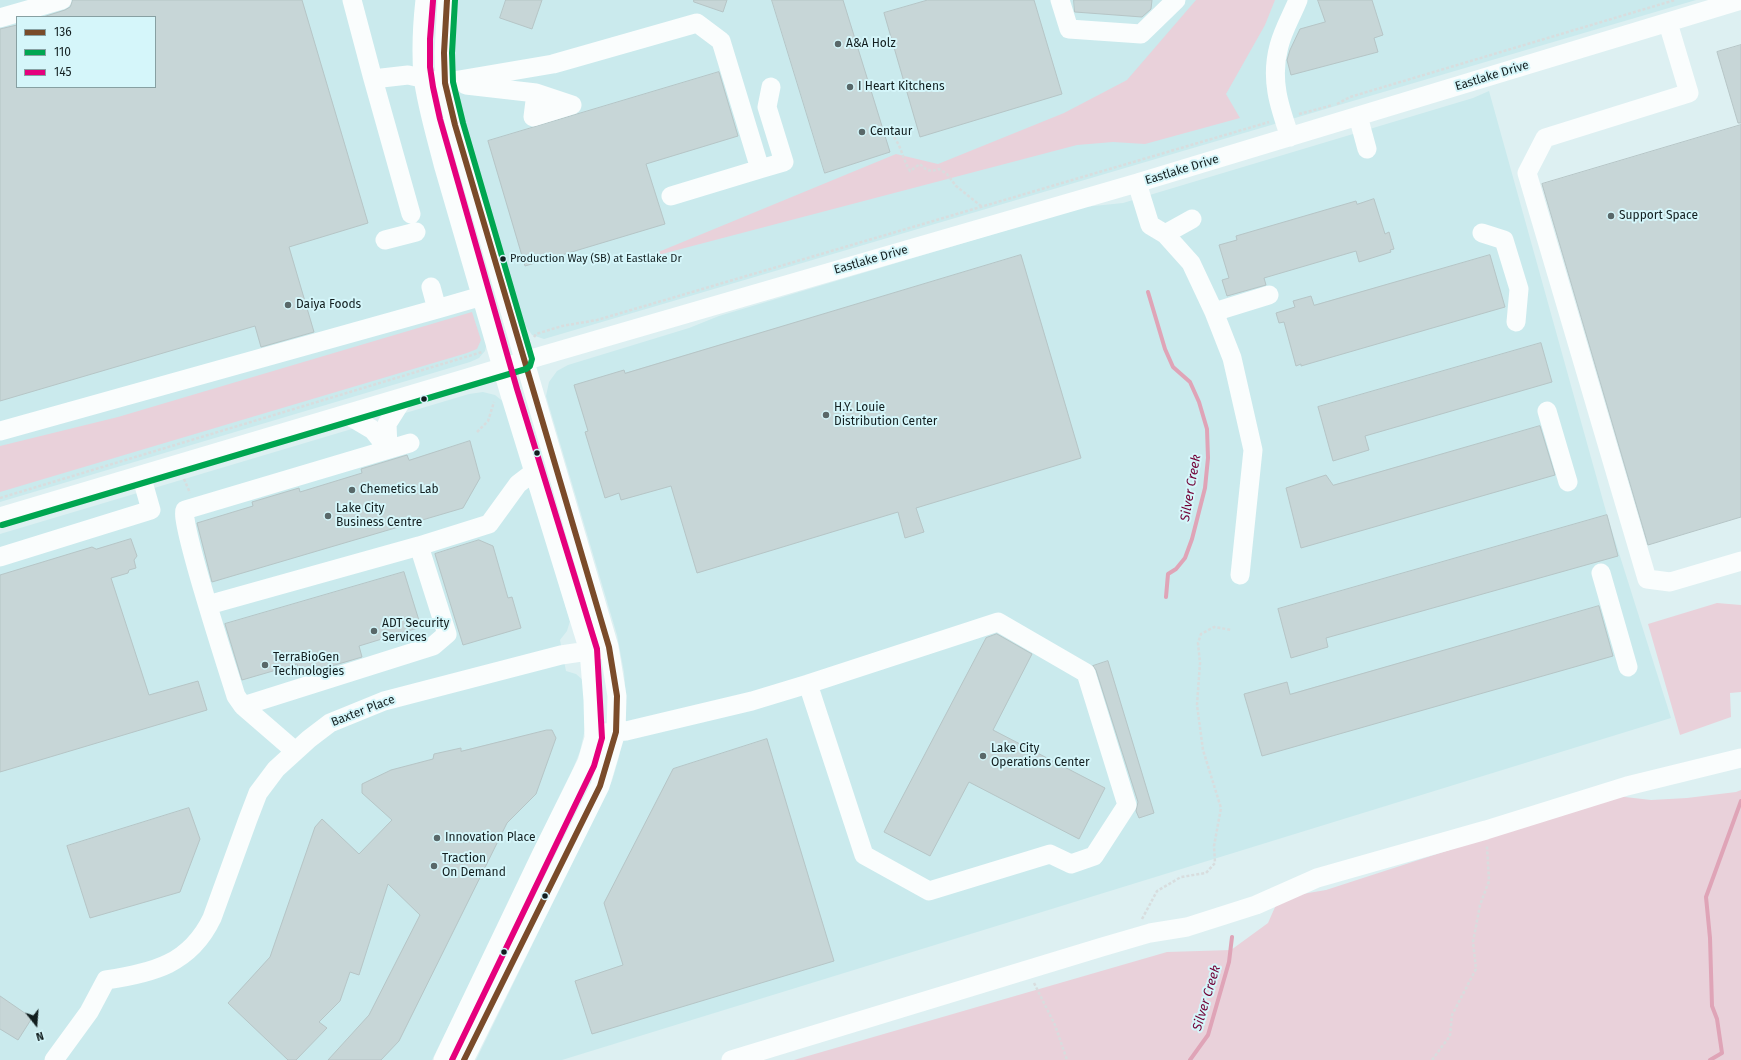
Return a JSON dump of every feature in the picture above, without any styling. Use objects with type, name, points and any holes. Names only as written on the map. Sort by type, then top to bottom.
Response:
[{"type":"street","points":[[0,18],[62,0]]},
{"type":"street","points":[[352,0],[413,223],[385,240]]},
{"type":"street","points":[[425,0],[422,24],[426,94],[443,164],[502,368],[535,471],[589,651],[594,734],[587,762],[544,848],[443,1060]]},
{"type":"street","points":[[447,0],[444,53],[445,83],[455,125],[609,648],[617,696],[616,732],[600,786],[464,1060]]},
{"type":"street","points":[[1060,0],[1069,29],[1141,34],[1176,0]]},
{"type":"street","points":[[1290,137],[1276,95],[1275,68],[1279,45],[1298,0]]},
{"type":"street","name":"Eastlake Drive","points":[[0,517],[524,361],[1137,183],[1741,0]]},
{"type":"street","points":[[1668,22],[1689,93],[1546,138],[1526,173],[1647,579],[1670,582],[1741,561]]},
{"type":"street","points":[[445,83],[553,64],[579,48],[697,23],[721,41],[760,169]]},
{"type":"street","points":[[373,80],[408,75],[424,77],[445,83],[536,93]]},
{"type":"street","points":[[670,196],[784,162],[767,107],[771,87]]},
{"type":"street","points":[[1358,116],[1367,149]]},
{"type":"street","points":[[1137,183],[1150,224],[1165,234],[1191,263],[1214,312],[1232,358],[1253,450],[1240,575]]},
{"type":"street","points":[[1165,234],[1192,219]]},
{"type":"street","points":[[1482,233],[1504,240],[1519,289],[1516,322]]},
{"type":"street","points":[[431,287],[437,309]]},
{"type":"street","points":[[1214,312],[1270,295]]},
{"type":"street","points":[[0,431],[482,296]]},
{"type":"street","points":[[388,449],[387,424],[404,397]]},
{"type":"street","points":[[1547,411],[1568,482]]},
{"type":"street","points":[[346,414],[373,430],[388,449]]},
{"type":"street","points":[[295,751],[243,706],[236,696],[185,528],[183,513],[185,510],[410,443]]},
{"type":"street","points":[[208,605],[419,546],[489,524],[518,484],[535,471]]},
{"type":"street","points":[[0,557],[151,510],[141,475]]},
{"type":"street","points":[[243,706],[433,646],[446,634],[419,546]]},
{"type":"street","points":[[1601,573],[1628,667]]},
{"type":"street","points":[[594,734],[626,732],[752,702],[998,622],[1086,673],[1127,805],[1094,856],[1071,864],[1050,854],[929,891],[864,855],[808,684]]},
{"type":"street","name":"Baxter Place","points":[[54,1060],[89,1012],[106,980],[137,975],[172,962],[185,954],[197,942],[206,930],[212,918],[258,793],[276,769],[309,738],[330,723],[384,701],[561,655],[609,648]]},
{"type":"street","points":[[731,1060],[1150,933],[1187,927],[1256,905],[1317,878],[1486,830],[1627,786],[1741,758]]},
{"type":"path","points":[[536,337],[536,334],[562,326],[597,320],[1283,118],[1339,103],[1350,97],[1675,0]]},
{"type":"path","points":[[894,137],[901,147],[906,166],[910,171],[920,164],[931,172],[939,169],[947,174],[956,186],[981,207]]},
{"type":"path","points":[[0,498],[480,352],[483,353]]},
{"type":"path","points":[[477,432],[488,421],[496,397]]},
{"type":"path","points":[[1131,939],[1157,891],[1181,878],[1206,873],[1215,863],[1214,846],[1221,808],[1203,750],[1197,705],[1200,664],[1198,643],[1201,634],[1214,627],[1232,630]]},
{"type":"path","points":[[1432,1060],[1450,1036],[1452,1015],[1476,969],[1473,942],[1480,905],[1490,882],[1486,830]]},
{"type":"path","points":[[1028,970],[1055,1025],[1067,1060]]},
{"type":"shaded area","points":[[0,0],[416,0],[415,23],[487,343],[485,351],[479,358],[470,362],[0,502]]},
{"type":"shaded area","points":[[455,0],[1696,0],[544,339],[532,335],[525,325],[469,139],[461,106],[456,69],[454,43]]},
{"type":"shaded area","points":[[1196,0],[1275,0],[1265,25],[1226,94],[1240,118],[1145,144],[1113,142],[1077,145],[639,260],[896,154],[938,164],[1064,113],[1127,80]]},
{"type":"shaded area","points":[[1489,91],[1607,515],[1671,718],[562,1060],[476,1060],[612,781],[619,757],[623,735],[626,698],[624,672],[617,635],[546,396],[549,382],[557,371],[568,365],[689,328],[719,316],[1084,207],[1123,203],[1473,98]]},
{"type":"shaded area","points":[[472,312],[481,340],[477,349],[467,353],[0,492],[0,446],[118,417]]},
{"type":"shaded area","points":[[483,392],[495,395],[505,403],[570,621],[567,631],[560,640],[566,671],[576,674],[584,681],[585,729],[580,751],[562,797],[432,1060],[0,1060],[0,534],[469,394]]},
{"type":"shaded area","points":[[1717,603],[1741,605],[1741,692],[1730,693],[1731,717],[1680,735],[1648,624]]},
{"type":"shaded area","points":[[1741,790],[1741,1060],[794,1060],[1167,952],[1231,950],[1268,923],[1279,898],[1326,890],[1616,796],[1651,800],[1687,798],[1736,792]]},
{"type":"building","points":[[73,0],[302,0],[368,223],[289,247],[314,332],[261,347],[255,326],[0,401],[0,29],[16,25],[16,88],[156,88],[156,16],[46,16],[70,7]]},
{"type":"building","points":[[506,0],[542,0],[532,29],[500,18]]},
{"type":"building","points":[[694,0],[727,0],[723,12],[694,2]]},
{"type":"building","points":[[772,0],[843,0],[890,152],[825,173]]},
{"type":"building","points":[[928,0],[1034,0],[1062,94],[920,137],[884,13]]},
{"type":"building","points":[[1074,0],[1152,0],[1151,9],[1142,17],[1075,12]]},
{"type":"building","points":[[1318,0],[1372,0],[1383,35],[1374,38],[1378,52],[1291,75],[1287,60],[1300,29],[1325,22]]},
{"type":"building","points":[[1741,45],[1741,123],[1738,123],[1717,52]]},
{"type":"building","points":[[719,72],[738,136],[646,164],[665,224],[525,266],[488,141]]},
{"type":"building","points":[[1741,125],[1741,517],[1648,545],[1542,184]]},
{"type":"building","points":[[1374,199],[1385,234],[1389,232],[1394,249],[1390,250],[1391,252],[1359,262],[1356,251],[1264,278],[1266,285],[1227,296],[1222,280],[1229,278],[1219,245],[1237,240],[1236,236],[1356,201],[1357,204]]},
{"type":"building","name":"H.Y. Louie Distribution Center","points":[[1021,255],[1081,458],[916,508],[924,532],[905,538],[898,512],[697,573],[671,486],[621,500],[619,493],[605,498],[585,432],[588,431],[574,385],[624,370],[625,373]]},
{"type":"building","points":[[1490,255],[1505,307],[1301,366],[1301,364],[1296,366],[1284,322],[1279,323],[1276,313],[1295,307],[1293,301],[1311,296],[1314,305]]},
{"type":"building","points":[[1541,343],[1552,382],[1365,436],[1369,450],[1333,461],[1318,407]]},
{"type":"building","points":[[1540,426],[1555,475],[1301,548],[1286,488],[1326,475],[1333,485]]},
{"type":"building","name":"Lake City Business Centre","points":[[470,441],[480,478],[463,508],[212,582],[197,523],[253,506],[252,502],[299,488],[300,492],[362,473],[361,469],[407,455],[409,460]]},
{"type":"building","points":[[1607,515],[1618,556],[1326,638],[1328,647],[1291,658],[1278,609]]},
{"type":"building","points":[[131,539],[137,556],[134,560],[136,568],[129,570],[128,573],[111,578],[149,695],[198,681],[207,710],[0,772],[0,575],[92,547],[96,549]]},
{"type":"building","points":[[479,540],[493,546],[508,598],[512,597],[521,628],[463,645],[435,554]]},
{"type":"building","points":[[404,572],[421,627],[359,646],[362,657],[301,675],[297,664],[242,680],[225,624]]},
{"type":"building","points":[[1599,606],[1613,656],[1262,756],[1244,694],[1287,682],[1290,694]]},
{"type":"building","name":"Lake City Operations Center","points":[[997,634],[1032,654],[993,730],[1105,788],[1079,839],[969,782],[930,856],[884,832],[986,638]]},
{"type":"building","points":[[1108,661],[1154,813],[1139,818],[1136,811],[1138,802],[1096,670],[1093,666]]},
{"type":"building","points":[[552,730],[556,738],[536,794],[507,823],[399,1041],[381,1060],[328,1060],[369,1015],[420,915],[388,884],[359,975],[350,972],[340,1001],[319,1022],[327,1028],[296,1060],[288,1060],[228,1003],[270,957],[315,827],[322,819],[359,854],[392,820],[362,793],[362,784],[391,770],[433,759],[434,754],[461,748],[461,751]]},
{"type":"building","points":[[767,739],[834,961],[592,1034],[575,981],[623,965],[604,903],[673,769]]},
{"type":"building","points":[[189,808],[200,839],[180,892],[90,918],[67,846]]},
{"type":"building","points":[[0,996],[32,1018],[18,1040],[0,1029]]},
{"type":"waterway","name":"Silver Creek","points":[[1148,292],[1165,349],[1173,367],[1190,382],[1199,402],[1207,429],[1208,458],[1205,488],[1192,539],[1185,558],[1176,569],[1168,574],[1166,597]]},
{"type":"waterway","points":[[1710,1060],[1722,1053],[1717,1019],[1712,1006],[1710,938],[1706,897],[1741,801]]},
{"type":"waterway","name":"Silver Creek","points":[[1190,1060],[1208,1035],[1229,962],[1232,937]]},
{"type":"transit line","name":"136","points":[[447,0],[444,53],[445,83],[455,125],[609,647],[617,696],[616,732],[600,786],[464,1060]]},
{"type":"transit line","name":"110","points":[[2,525],[526,369],[530,366],[532,359],[463,123],[453,82],[452,53],[455,0]]},
{"type":"transit line","name":"145","points":[[433,1],[430,39],[430,67],[440,119],[517,389],[597,649],[602,738],[594,766],[452,1060]]},
{"type":"place","name":"A&A Holz","points":[[838,44]]},
{"type":"place","name":"I Heart Kitchens","points":[[850,87]]},
{"type":"place","name":"Centaur","points":[[862,132]]},
{"type":"place","name":"Support Space","points":[[1611,216]]},
{"type":"place","name":"Production Way (SB) at Eastlake Dr","points":[[503,259]]},
{"type":"place","name":"Daiya Foods","points":[[288,305]]},
{"type":"place","name":"H.Y. Louie Distribution Center","points":[[826,415]]},
{"type":"place","name":"Chemetics Lab","points":[[352,490]]},
{"type":"place","name":"Lake City Business Centre","points":[[328,516]]},
{"type":"place","name":"ADT Security Services","points":[[374,631]]},
{"type":"place","name":"TerraBioGen Technologies","points":[[265,665]]},
{"type":"place","name":"Lake City Operations Center","points":[[983,756]]},
{"type":"place","name":"Innovation Place","points":[[437,838]]},
{"type":"place","name":"Traction On Demand","points":[[434,866]]}]
